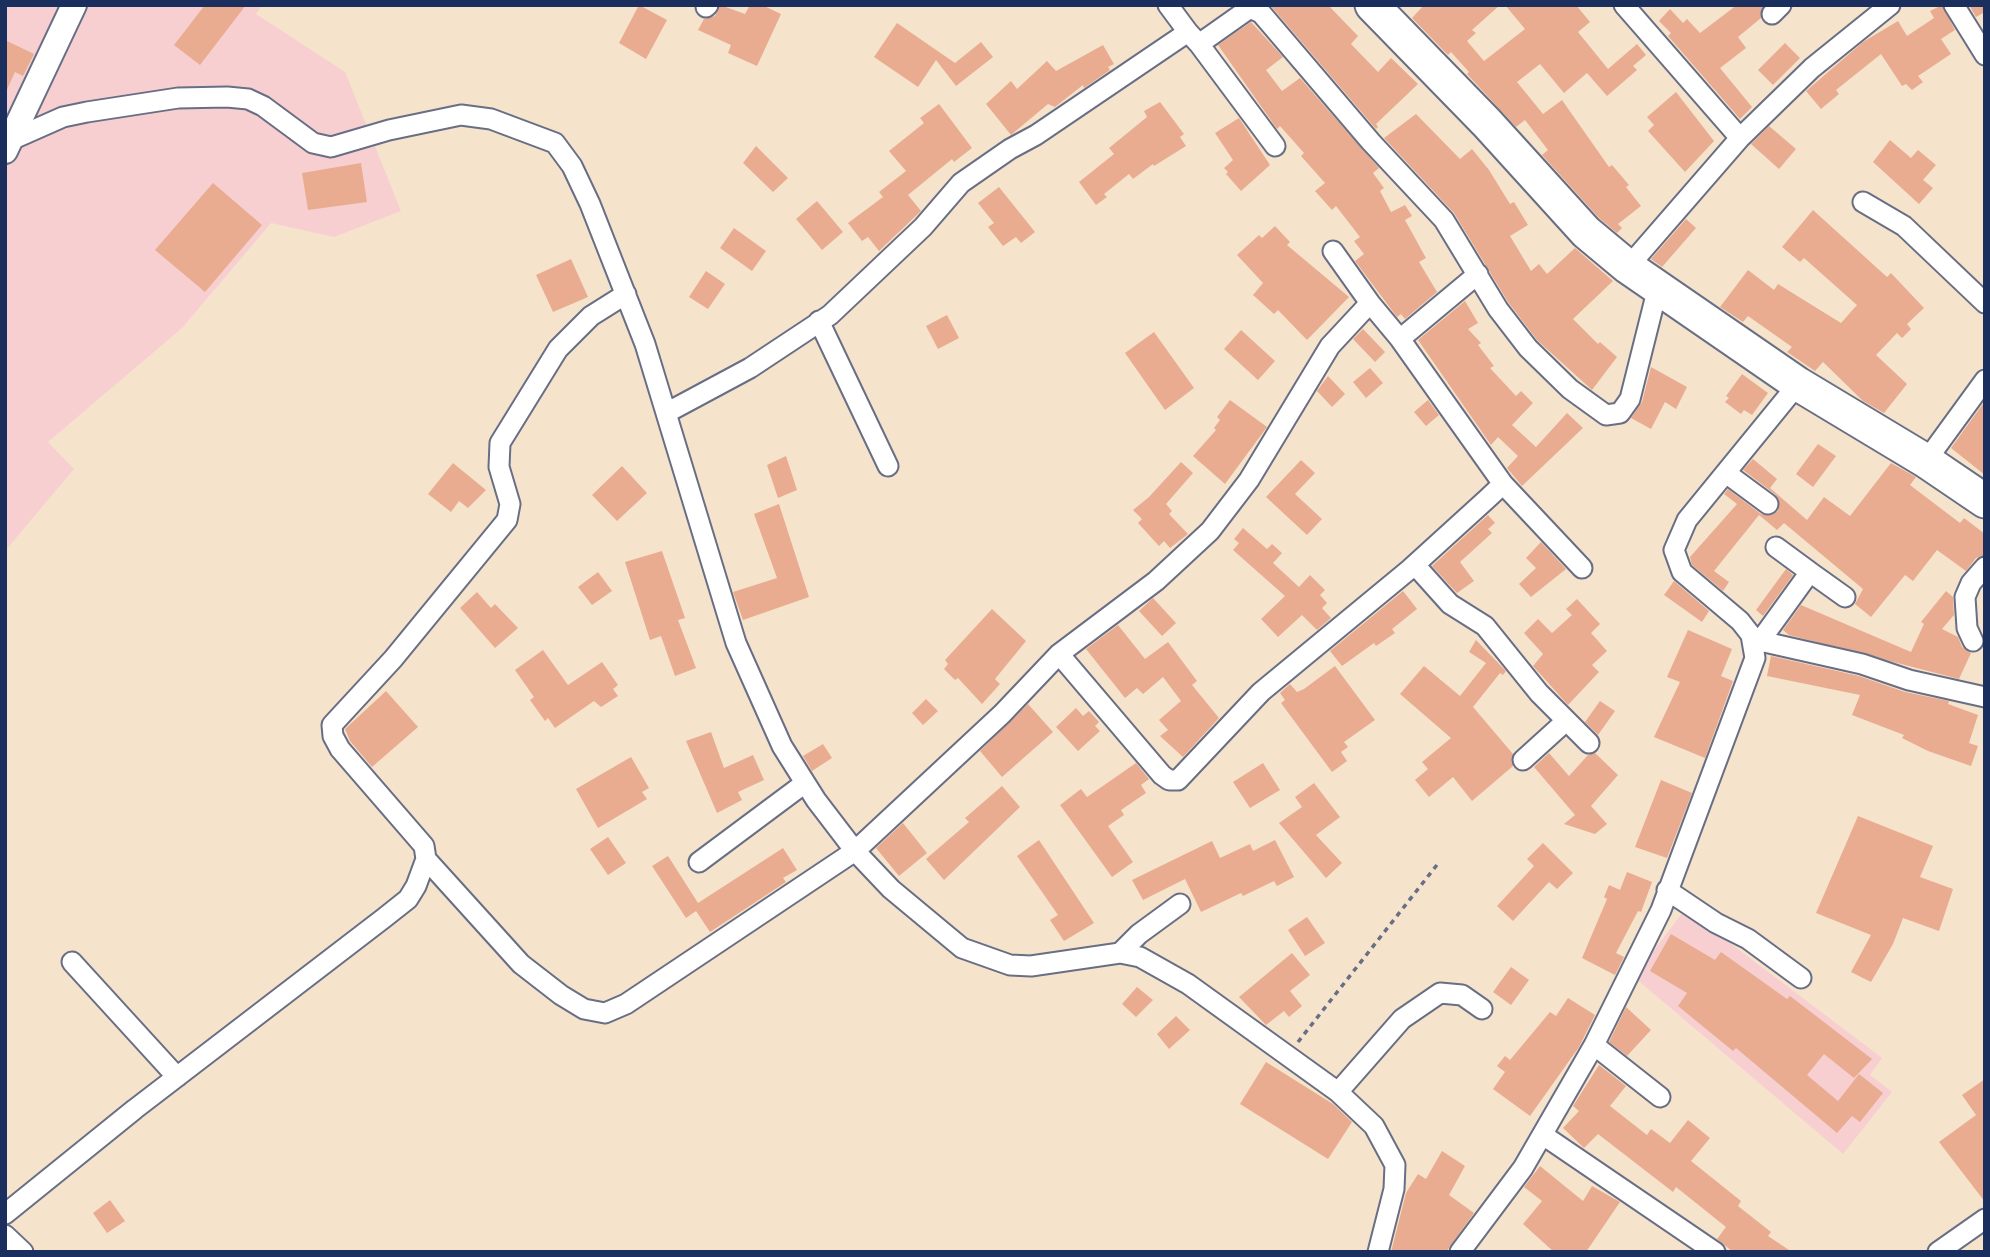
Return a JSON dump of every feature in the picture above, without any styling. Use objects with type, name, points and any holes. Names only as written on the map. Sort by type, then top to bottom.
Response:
[{"type":"highway","points":[[1372,5],[1487,122],[1586,232],[1628,267],[1798,384],[1926,461],[1985,501]]},
{"type":"street","points":[[8,146],[74,5]]},
{"type":"street","points":[[1168,5],[1275,146]]},
{"type":"street","points":[[1624,5],[1740,138]]},
{"type":"street","points":[[1954,5],[1985,55]]},
{"type":"street","points":[[668,412],[750,368],[819,321],[865,284],[961,183],[1194,38],[1245,10],[1254,8],[1371,142],[1444,220],[1498,309],[1528,348],[1570,389],[1599,412],[1611,416],[1624,410],[1666,294]]},
{"type":"street","points":[[1628,267],[1740,138],[1878,9]]},
{"type":"street","points":[[8,146],[63,117],[177,98],[248,99],[263,106],[313,143],[331,148],[389,130],[461,115],[491,119],[555,143],[564,153],[590,204],[626,294],[668,412],[682,471],[736,643],[782,746],[855,852],[891,889],[945,936],[979,956],[1010,965],[1031,966],[1120,953],[1153,963],[1188,984],[1338,1091],[1374,1126],[1395,1165],[1394,1189],[1378,1252]]},
{"type":"street","points":[[1863,202],[1904,226],[1985,303]]},
{"type":"street","points":[[1333,251],[1400,339],[1503,484],[1582,568]]},
{"type":"street","points":[[1400,339],[1478,274]]},
{"type":"street","points":[[6,1212],[408,899],[416,887],[426,859],[424,846],[340,750],[333,736],[332,725],[393,659],[507,520],[510,504],[499,467],[500,443],[558,349],[591,316],[626,294]]},
{"type":"street","points":[[426,859],[521,964],[584,1010],[605,1013],[626,1004],[855,852],[1002,714],[1059,654],[1156,581],[1210,531],[1249,480],[1329,346],[1370,303]]},
{"type":"street","points":[[819,321],[888,466]]},
{"type":"street","points":[[1926,461],[1985,380]]},
{"type":"street","points":[[1798,384],[1687,520],[1678,537],[1675,557],[1682,572],[1740,621],[1758,645],[1862,664],[1909,680],[1985,697]]},
{"type":"street","points":[[1726,474],[1768,504]]},
{"type":"street","points":[[1059,654],[1162,775],[1169,780],[1178,780],[1261,692],[1415,565],[1503,484]]},
{"type":"street","points":[[1776,547],[1845,597]]},
{"type":"street","points":[[1415,565],[1450,604],[1485,626],[1539,693],[1589,743]]},
{"type":"street","points":[[1973,641],[1967,628],[1965,597],[1971,583],[1985,567]]},
{"type":"street","points":[[1460,1252],[1517,1177],[1594,1045],[1649,936],[1751,674],[1758,645],[1810,572]]},
{"type":"street","points":[[1523,760],[1566,721]]},
{"type":"street","points":[[699,862],[805,783]]},
{"type":"street","points":[[1667,890],[1716,923],[1748,939],[1801,978]]},
{"type":"street","points":[[1120,953],[1139,934],[1180,904]]},
{"type":"street","points":[[72,962],[177,1077]]},
{"type":"street","points":[[1338,1091],[1402,1019],[1440,993],[1462,995],[1482,1009]]},
{"type":"street","points":[[1594,1045],[1660,1097]]},
{"type":"street","points":[[1543,1135],[1715,1252]]},
{"type":"street","points":[[1938,1252],[1985,1219]]},
{"type":"street","points":[[5,1236],[23,1252]]},
{"type":"path","points":[[1288,1054],[1440,861]]},
{"type":"shaded area","points":[[5,5],[262,5],[256,14],[345,72],[401,211],[334,237],[271,223],[182,328],[48,442],[74,469],[5,551]]},
{"type":"shaded area","points":[[1685,909],[1882,1058],[1870,1075],[1892,1092],[1843,1154],[1634,977]]},
{"type":"building","points":[[205,5],[246,5],[200,65],[174,45]]},
{"type":"building","points":[[639,5],[667,20],[646,59],[619,43]]},
{"type":"building","points":[[720,5],[745,14],[750,5],[762,5],[781,14],[757,66],[728,53],[731,45],[698,30],[704,19],[715,16]]},
{"type":"building","points":[[1270,5],[1328,5],[1358,36],[1351,44],[1378,72],[1391,58],[1418,84],[1376,124],[1376,129]]},
{"type":"building","points":[[1424,5],[1500,5],[1472,30],[1476,33],[1467,41],[1484,61],[1525,29],[1505,5],[1576,5],[1590,22],[1578,32],[1608,69],[1637,44],[1646,55],[1633,66],[1637,70],[1607,96],[1587,73],[1564,93],[1540,64],[1517,82],[1543,114],[1562,100],[1609,167],[1612,165],[1629,185],[1626,187],[1641,206],[1618,224],[1622,228],[1617,233],[1599,218],[1542,155],[1548,150],[1525,120],[1516,127],[1467,74],[1469,72],[1451,52],[1448,55],[1412,18]]},
{"type":"building","points":[[1737,5],[1763,5],[1761,18],[1738,37],[1746,48],[1720,68],[1752,107],[1740,119],[1668,36],[1671,33],[1659,21],[1670,9],[1683,23],[1687,19],[1700,33]]},
{"type":"building","points":[[1942,5],[1955,30],[1941,39],[1951,54],[1918,76],[1923,82],[1912,90],[1906,84],[1902,86],[1881,54],[1836,90],[1839,94],[1821,109],[1806,91],[1863,42],[1898,21],[1907,36],[1934,18],[1930,11]]},
{"type":"building","points":[[1969,5],[1985,5],[1985,12],[1976,17]]},
{"type":"building","points":[[1251,22],[1283,57],[1266,70],[1282,91],[1300,78],[1379,168],[1373,173],[1384,188],[1380,191],[1391,212],[1405,205],[1412,216],[1405,220],[1426,258],[1419,262],[1437,292],[1405,319],[1401,314],[1397,317],[1355,261],[1364,254],[1354,241],[1360,237],[1336,206],[1332,210],[1315,191],[1325,183],[1301,156],[1304,153],[1280,126],[1277,129],[1218,45]]},
{"type":"building","points":[[897,23],[955,63],[981,42],[993,57],[956,86],[936,60],[918,87],[874,57]]},
{"type":"building","points":[[5,40],[34,54],[23,76],[15,72],[5,94]]},
{"type":"building","points":[[1785,43],[1800,58],[1773,85],[1758,70]]},
{"type":"building","points":[[1103,45],[1114,64],[1108,67],[1110,70],[1084,88],[1083,85],[1055,107],[1048,104],[1011,135],[986,104],[1011,81],[1017,89],[1047,61],[1056,71]]},
{"type":"building","points":[[1676,92],[1714,141],[1685,172],[1648,131],[1654,125],[1647,117]]},
{"type":"building","points":[[1160,102],[1184,134],[1180,137],[1186,146],[1154,166],[1153,164],[1133,179],[1129,174],[1104,194],[1107,197],[1096,205],[1079,182],[1114,154],[1109,148],[1147,117],[1144,111]]},
{"type":"building","points":[[939,104],[972,148],[954,162],[952,159],[908,195],[921,211],[879,251],[868,237],[862,241],[848,223],[883,197],[879,192],[906,171],[889,151],[924,123],[920,118]]},
{"type":"building","points":[[1416,114],[1460,159],[1472,149],[1510,204],[1514,202],[1528,225],[1510,236],[1531,271],[1539,264],[1547,274],[1575,248],[1613,281],[1573,319],[1598,344],[1600,342],[1617,357],[1592,390],[1537,340],[1508,302],[1454,213],[1384,138]]},
{"type":"building","points":[[1239,118],[1270,165],[1241,191],[1226,174],[1228,172],[1224,168],[1233,160],[1215,133]]},
{"type":"building","points":[[1769,126],[1796,149],[1779,169],[1751,144]]},
{"type":"building","points":[[1890,140],[1911,158],[1918,150],[1936,165],[1923,180],[1933,188],[1919,204],[1873,162]]},
{"type":"building","points":[[756,146],[788,178],[773,192],[743,163]]},
{"type":"building","points":[[361,163],[367,202],[308,210],[302,173]]},
{"type":"building","points":[[213,183],[262,225],[205,292],[155,250]]},
{"type":"building","points":[[999,187],[1035,232],[1021,243],[1016,237],[1003,246],[988,227],[994,223],[978,203]]},
{"type":"building","points":[[817,201],[843,232],[822,250],[796,219]]},
{"type":"building","points":[[1813,210],[1887,277],[1891,273],[1924,308],[1907,324],[1911,329],[1902,338],[1897,333],[1876,355],[1907,384],[1884,413],[1863,401],[1823,362],[1815,371],[1787,352],[1792,347],[1748,316],[1743,322],[1720,307],[1748,270],[1774,290],[1778,284],[1841,323],[1857,305],[1804,258],[1800,262],[1782,247]]},
{"type":"building","points":[[1686,219],[1696,228],[1662,267],[1651,259]]},
{"type":"building","points":[[1275,226],[1290,242],[1287,245],[1349,297],[1307,340],[1278,310],[1274,314],[1253,295],[1263,283],[1237,255],[1259,235],[1262,238]]},
{"type":"building","points":[[734,228],[766,251],[752,271],[720,248]]},
{"type":"building","points":[[571,259],[588,297],[553,312],[536,275]]},
{"type":"building","points":[[706,271],[725,284],[708,309],[689,297]]},
{"type":"building","points":[[1465,301],[1478,323],[1468,329],[1481,343],[1478,345],[1494,366],[1490,368],[1516,396],[1521,391],[1533,403],[1512,425],[1536,447],[1567,413],[1583,428],[1522,486],[1507,468],[1518,456],[1498,437],[1491,445],[1418,340]]},
{"type":"building","points":[[947,315],[959,338],[938,349],[926,326]]},
{"type":"building","points":[[1363,329],[1385,352],[1375,362],[1353,339]]},
{"type":"building","points":[[1241,330],[1275,361],[1258,380],[1224,349]]},
{"type":"building","points":[[1154,332],[1194,388],[1165,410],[1125,353]]},
{"type":"building","points":[[1651,367],[1687,387],[1676,409],[1665,402],[1651,429],[1631,418],[1642,402]]},
{"type":"building","points":[[1370,368],[1383,383],[1366,398],[1353,382]]},
{"type":"building","points":[[1742,374],[1768,393],[1752,415],[1744,410],[1741,414],[1725,402],[1729,398],[1726,396]]},
{"type":"building","points":[[1328,376],[1345,394],[1332,407],[1317,391]]},
{"type":"building","points":[[1230,400],[1267,427],[1225,484],[1193,456],[1216,430],[1214,428],[1220,420],[1217,417]]},
{"type":"building","points":[[1428,400],[1439,415],[1426,426],[1414,412]]},
{"type":"building","points":[[1985,401],[1985,475],[1951,448]]},
{"type":"building","points":[[1818,444],[1836,456],[1813,487],[1796,474]]},
{"type":"building","points":[[786,456],[797,490],[778,498],[767,465]]},
{"type":"building","points":[[1753,459],[1777,479],[1770,488],[1807,520],[1824,497],[1850,516],[1891,463],[1916,477],[1910,485],[1960,523],[1964,518],[1985,534],[1985,555],[1976,558],[1966,571],[1937,550],[1913,581],[1905,575],[1871,617],[1855,604],[1863,589],[1784,523],[1777,530],[1759,515],[1714,571],[1729,582],[1723,591],[1692,565],[1690,557],[1737,504],[1724,494],[1728,489],[1761,514],[1772,515],[1778,511],[1779,500],[1776,495],[1743,470]]},
{"type":"building","points":[[1301,460],[1315,473],[1295,494],[1322,519],[1307,535],[1266,497]]},
{"type":"building","points":[[1181,462],[1193,473],[1166,504],[1172,511],[1169,514],[1188,534],[1170,548],[1164,541],[1159,546],[1138,523],[1142,519],[1133,510],[1149,497]]},
{"type":"building","points":[[453,463],[486,490],[468,508],[459,501],[451,512],[428,494]]},
{"type":"building","points":[[622,466],[647,493],[617,521],[592,495]]},
{"type":"building","points":[[779,504],[809,597],[743,620],[733,592],[777,578],[754,514]]},
{"type":"building","points":[[1488,515],[1495,523],[1488,529],[1492,533],[1460,562],[1474,581],[1457,593],[1432,566]]},
{"type":"building","points":[[1243,528],[1267,549],[1272,544],[1282,553],[1273,563],[1299,587],[1310,575],[1325,590],[1320,595],[1327,603],[1322,608],[1331,618],[1317,630],[1302,615],[1278,637],[1261,619],[1285,596],[1233,550],[1239,543],[1234,539]]},
{"type":"building","points":[[1541,542],[1566,569],[1531,597],[1519,584],[1536,568],[1526,558]]},
{"type":"building","points":[[662,551],[685,618],[678,620],[696,668],[675,676],[661,636],[650,640],[625,562]]},
{"type":"building","points":[[1786,569],[1793,575],[1763,616],[1756,610]]},
{"type":"building","points":[[598,572],[612,591],[592,605],[578,587]]},
{"type":"building","points":[[1674,581],[1709,611],[1702,622],[1664,595]]},
{"type":"building","points":[[1403,591],[1417,609],[1392,629],[1395,633],[1376,646],[1374,643],[1342,666],[1330,651]]},
{"type":"building","points":[[1946,591],[1953,597],[1954,615],[1942,629],[1958,637],[1962,647],[1971,653],[1959,679],[1789,635],[1783,630],[1801,605],[1911,652],[1924,624],[1921,622]]},
{"type":"building","points":[[477,592],[491,608],[495,604],[518,628],[495,648],[460,608]]},
{"type":"building","points":[[1153,598],[1176,623],[1162,636],[1139,611]]},
{"type":"building","points":[[1577,599],[1600,624],[1591,633],[1607,651],[1592,665],[1599,672],[1568,705],[1533,666],[1543,654],[1524,633],[1538,619],[1552,633],[1572,615],[1566,609]]},
{"type":"building","points":[[992,609],[1026,641],[995,679],[1000,684],[982,704],[958,678],[955,680],[944,669],[948,664],[945,660]]},
{"type":"building","points":[[1118,625],[1145,659],[1168,642],[1197,681],[1192,685],[1219,718],[1183,757],[1160,736],[1168,730],[1159,720],[1181,701],[1163,677],[1143,694],[1137,688],[1125,698],[1086,649]]},
{"type":"building","points":[[1688,630],[1732,649],[1721,676],[1733,681],[1705,758],[1654,737],[1680,682],[1667,677]]},
{"type":"building","points":[[1476,640],[1506,671],[1503,675],[1500,673],[1473,707],[1513,754],[1513,766],[1472,801],[1453,777],[1429,797],[1415,780],[1428,769],[1422,762],[1451,738],[1400,694],[1424,666],[1460,696],[1486,663],[1469,652]]},
{"type":"building","points":[[543,650],[568,685],[602,662],[618,685],[613,689],[618,696],[601,707],[594,701],[555,728],[548,718],[545,721],[530,700],[534,697],[515,670]]},
{"type":"building","points":[[1771,656],[1859,676],[1905,692],[1949,701],[1948,704],[1978,715],[1969,743],[1978,746],[1971,766],[1928,751],[1902,738],[1904,735],[1852,715],[1860,695],[1767,676]]},
{"type":"building","points":[[1335,666],[1375,720],[1344,742],[1348,747],[1341,752],[1347,761],[1332,772],[1281,703],[1285,700],[1280,693],[1290,684],[1297,692],[1304,689]]},
{"type":"building","points":[[386,691],[418,727],[372,767],[350,741],[345,729]]},
{"type":"building","points":[[926,699],[938,711],[923,725],[912,713]]},
{"type":"building","points":[[1600,701],[1615,711],[1598,735],[1585,722]]},
{"type":"building","points":[[1028,704],[1053,732],[1002,777],[980,751]]},
{"type":"building","points":[[1076,708],[1083,716],[1089,711],[1099,722],[1095,726],[1100,731],[1078,751],[1056,727]]},
{"type":"building","points":[[711,732],[724,768],[753,755],[764,780],[738,792],[742,800],[717,813],[686,741]]},
{"type":"building","points":[[823,744],[832,758],[812,771],[803,756]]},
{"type":"building","points":[[1549,753],[1569,776],[1588,755],[1595,753],[1618,775],[1591,806],[1607,824],[1595,834],[1564,824],[1575,815],[1534,767]]},
{"type":"building","points":[[631,757],[649,788],[642,792],[647,799],[598,828],[576,789]]},
{"type":"building","points":[[1136,763],[1149,779],[1141,785],[1146,793],[1121,810],[1124,815],[1108,826],[1133,862],[1112,877],[1060,805],[1081,789],[1087,797]]},
{"type":"building","points":[[1263,763],[1280,790],[1250,808],[1233,782]]},
{"type":"building","points":[[1661,780],[1692,793],[1667,858],[1635,847]]},
{"type":"building","points":[[1314,783],[1340,817],[1316,835],[1342,863],[1326,878],[1279,823],[1302,807],[1295,797]]},
{"type":"building","points":[[1002,786],[1020,807],[944,880],[926,859],[969,822],[965,818]]},
{"type":"building","points":[[1858,816],[1933,846],[1920,877],[1953,889],[1939,931],[1903,918],[1893,944],[1871,982],[1851,972],[1871,935],[1816,913]]},
{"type":"building","points":[[903,823],[927,853],[899,876],[876,848]]},
{"type":"building","points":[[608,837],[626,863],[608,875],[590,849]]},
{"type":"building","points":[[1039,840],[1094,923],[1064,941],[1050,920],[1058,915],[1017,856]]},
{"type":"building","points":[[1275,840],[1294,877],[1277,886],[1274,881],[1243,896],[1241,893],[1201,912],[1185,879],[1143,900],[1132,880],[1212,841],[1220,858],[1250,844],[1253,851]]},
{"type":"building","points":[[1543,843],[1573,873],[1557,889],[1549,882],[1513,921],[1497,906],[1534,866],[1527,859]]},
{"type":"building","points":[[783,848],[797,870],[783,878],[786,882],[710,932],[696,911],[686,918],[652,866],[668,856],[698,903]]},
{"type":"building","points":[[1627,872],[1652,882],[1641,912],[1638,911],[1616,953],[1624,957],[1615,975],[1582,958],[1607,899],[1604,897],[1609,885],[1620,890]]},
{"type":"building","points":[[1307,917],[1325,943],[1305,956],[1288,930]]},
{"type":"building","points":[[1671,934],[1715,960],[1721,952],[1787,999],[1790,996],[1872,1059],[1854,1078],[1824,1054],[1807,1075],[1838,1101],[1859,1074],[1883,1093],[1860,1122],[1852,1116],[1837,1133],[1736,1048],[1733,1051],[1678,1006],[1687,993],[1650,971]]},
{"type":"building","points":[[1292,953],[1310,975],[1290,991],[1302,1006],[1289,1017],[1284,1011],[1266,1025],[1239,997]]},
{"type":"building","points":[[1511,967],[1529,980],[1511,1005],[1493,992]]},
{"type":"building","points":[[1137,987],[1153,1000],[1136,1017],[1122,1004]]},
{"type":"building","points":[[1568,998],[1595,1015],[1579,1047],[1530,1116],[1493,1089],[1505,1072],[1497,1066],[1505,1056],[1510,1060],[1550,1012],[1556,1016]]},
{"type":"building","points":[[1626,1007],[1651,1030],[1627,1056],[1609,1042]]},
{"type":"building","points":[[1176,1016],[1190,1030],[1169,1049],[1157,1034]]},
{"type":"building","points":[[1266,1062],[1333,1104],[1352,1122],[1328,1159],[1240,1104]]},
{"type":"building","points":[[1599,1065],[1626,1086],[1610,1106],[1647,1135],[1651,1129],[1670,1143],[1688,1120],[1710,1138],[1691,1161],[1741,1201],[1738,1206],[1771,1232],[1768,1236],[1792,1252],[1733,1252],[1717,1239],[1726,1227],[1676,1187],[1673,1192],[1598,1134],[1584,1148],[1563,1128],[1579,1111],[1573,1106]]},
{"type":"building","points":[[1985,1079],[1985,1202],[1939,1142],[1976,1115],[1962,1095]]},
{"type":"building","points":[[1442,1151],[1465,1166],[1449,1195],[1474,1213],[1446,1252],[1391,1252],[1406,1193],[1418,1174],[1426,1179]]},
{"type":"building","points":[[1540,1166],[1583,1201],[1592,1186],[1620,1202],[1586,1252],[1554,1252],[1523,1224],[1542,1201],[1524,1187]]},
{"type":"building","points":[[110,1200],[125,1221],[107,1233],[93,1213]]}]
